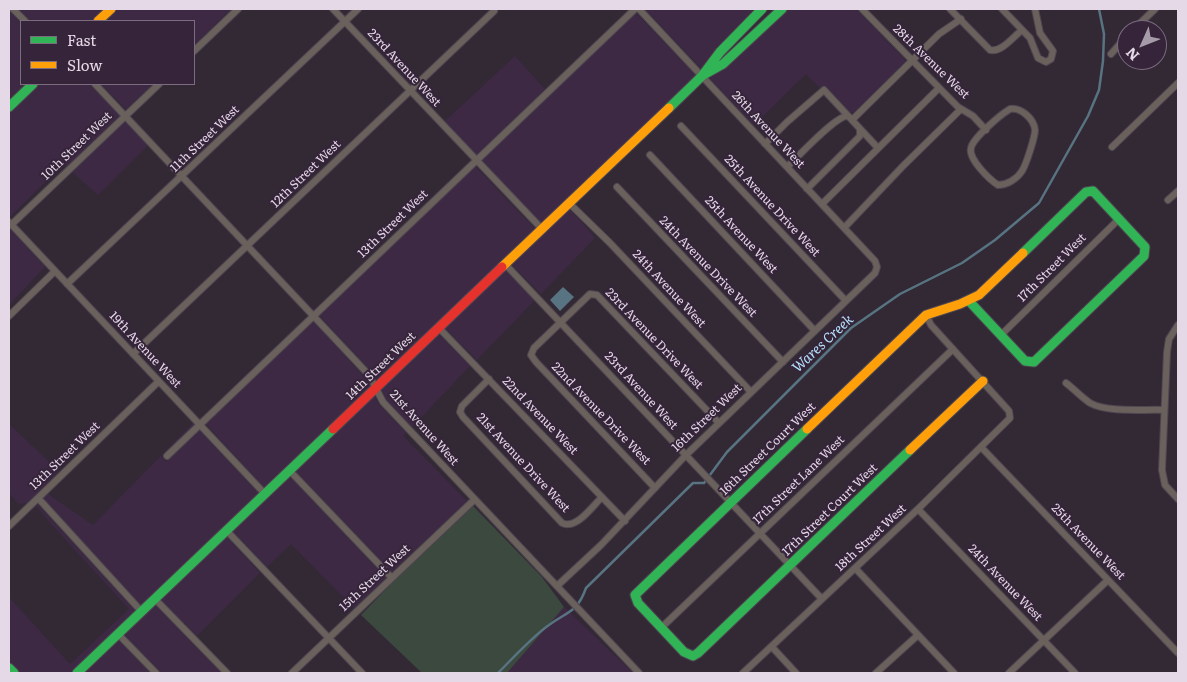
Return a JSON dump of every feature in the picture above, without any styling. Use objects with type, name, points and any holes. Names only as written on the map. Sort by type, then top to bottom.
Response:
[{"type":"street","points":[[13,9],[24,20]]},
{"type":"street","points":[[99,20],[111,9]]},
{"type":"street","points":[[195,49],[238,9]]},
{"type":"street","name":"23rd Avenue West","points":[[333,9],[542,229]]},
{"type":"street","name":"11th Street West","points":[[67,284],[358,9]]},
{"type":"street","name":"26th Avenue West","points":[[637,9],[875,261],[876,269]]},
{"type":"street","name":"13th Street West","points":[[166,456],[637,9]]},
{"type":"street","name":"14th Street West","points":[[80,672],[226,530],[702,76],[720,52],[762,9]]},
{"type":"street","name":"14th Street West","points":[[702,76],[724,64],[780,9]]},
{"type":"street","name":"28th Avenue West","points":[[862,9],[939,88],[961,109],[973,116],[986,130]]},
{"type":"street","points":[[950,9],[993,51],[999,49],[1022,30]]},
{"type":"street","points":[[1002,9],[1030,38],[1038,58],[1043,62],[1049,61],[1053,56],[1053,51],[1040,33],[1035,9]]},
{"type":"street","points":[[1143,20],[1155,9]]},
{"type":"street","name":"12th Street West","points":[[132,354],[494,11]]},
{"type":"street","points":[[850,118],[939,34],[960,19]]},
{"type":"street","points":[[1030,38],[1040,33]]},
{"type":"street","points":[[1111,54],[1117,47]]},
{"type":"street","points":[[1112,147],[1178,83]]},
{"type":"street","points":[[9,107],[32,85]]},
{"type":"street","name":"21st Avenue West","points":[[96,85],[369,375],[383,402],[639,673]]},
{"type":"street","name":"10th Street West","points":[[10,224],[158,85]]},
{"type":"street","points":[[822,204],[939,88]]},
{"type":"street","points":[[765,144],[824,90],[878,148]]},
{"type":"street","points":[[844,228],[961,109]]},
{"type":"street","points":[[1014,109],[1025,114],[1034,127],[1034,136],[1022,172],[1005,184],[998,185],[995,183],[971,157],[971,146],[986,130],[1006,112],[1014,109]]},
{"type":"street","points":[[788,168],[842,116],[850,118]]},
{"type":"street","name":"25th Avenue Drive West","points":[[681,126],[846,301]]},
{"type":"street","points":[[807,189],[860,136],[860,129]]},
{"type":"street","name":"25th Avenue West","points":[[650,155],[815,331]]},
{"type":"street","name":"24th Avenue Drive West","points":[[617,187],[783,362]]},
{"type":"street","points":[[970,301],[1025,361],[1030,363],[1036,361],[1144,256],[1145,247],[1096,193],[1089,191],[986,289],[970,301],[946,307],[926,315],[931,325],[983,381]]},
{"type":"street","points":[[1168,200],[1178,191]]},
{"type":"street","name":"24th Avenue West","points":[[569,203],[610,243],[751,392]]},
{"type":"street","name":"17th Street West","points":[[1001,335],[1120,218]]},
{"type":"street","name":"19th Avenue West","points":[[10,224],[265,494]]},
{"type":"street","name":"23rd Avenue West","points":[[505,264],[822,599]]},
{"type":"street","name":"16th Street West","points":[[557,586],[625,520],[686,455],[875,273],[876,269]]},
{"type":"street","points":[[9,316],[55,271]]},
{"type":"street","name":"23rd Avenue Drive West","points":[[561,322],[590,294],[600,297],[720,422]]},
{"type":"street","name":"16th Street Court West","points":[[661,628],[638,603],[635,595],[926,315]]},
{"type":"street","name":"22nd Avenue Drive West","points":[[561,322],[534,348],[531,355],[656,488]]},
{"type":"street","points":[[1178,325],[1168,339],[1163,476],[1165,485],[1178,499]]},
{"type":"street","name":"22nd Avenue West","points":[[439,328],[601,498],[625,520]]},
{"type":"street","name":"17th Street Lane West","points":[[661,628],[953,349]]},
{"type":"street","name":"21st Avenue Drive West","points":[[489,380],[462,406],[460,412],[562,523],[570,525],[578,520],[601,498]]},
{"type":"street","name":"18th Street West","points":[[743,673],[918,509],[1008,420],[1009,411],[983,381]]},
{"type":"street","name":"17th Street Court West","points":[[661,628],[684,652],[693,656],[698,653],[983,381]]},
{"type":"street","name":"13th Street West","points":[[9,526],[158,382]]},
{"type":"street","points":[[1066,382],[1084,398],[1098,406],[1164,410]]},
{"type":"street","name":"25th Avenue West","points":[[981,447],[1178,653]]},
{"type":"street","points":[[289,470],[392,578]]},
{"type":"street","points":[[38,498],[142,612]]},
{"type":"street","name":"15th Street West","points":[[292,673],[474,500]]},
{"type":"street","name":"24th Avenue West","points":[[918,509],[1075,673]]},
{"type":"street","points":[[226,530],[362,673]]},
{"type":"street","points":[[855,568],[954,673]]},
{"type":"street","points":[[1009,673],[1108,580]]},
{"type":"street","points":[[155,599],[227,673]]},
{"type":"street","points":[[118,634],[156,673]]},
{"type":"street","points":[[876,673],[918,635]]},
{"type":"street","points":[[772,647],[796,673]]},
{"type":"street","points":[[9,668],[14,673]]},
{"type":"shaded area","points":[[19,9],[106,9],[94,20],[30,20]]},
{"type":"shaded area","points":[[117,9],[231,9],[195,44],[195,20],[105,20]]},
{"type":"shaded area","points":[[645,9],[756,9],[702,69]]},
{"type":"shaded area","points":[[787,9],[856,9],[906,61],[852,114],[853,112],[850,112],[827,87],[820,88],[806,74],[754,125],[709,77],[726,66]]},
{"type":"shaded area","points":[[9,10],[20,23],[20,85],[26,85],[9,101]]},
{"type":"shaded area","points":[[636,13],[696,76],[542,224],[482,160]]},
{"type":"shaded area","points":[[515,56],[545,89],[476,155],[445,121]]},
{"type":"shaded area","points":[[37,85],[90,85],[120,115],[66,167],[63,164],[10,217],[9,112]]},
{"type":"shaded area","points":[[102,85],[152,85],[126,109]]},
{"type":"shaded area","points":[[125,121],[148,145],[98,195],[72,172]]},
{"type":"shaded area","points":[[475,166],[536,230],[377,381],[372,372],[319,315]]},
{"type":"shaded area","points":[[569,209],[595,238],[541,294],[511,264]]},
{"type":"shaded area","points":[[9,228],[45,267],[9,305]]},
{"type":"shaded area","points":[[505,270],[535,300],[477,360],[445,328]]},
{"type":"shaded area","points":[[313,321],[371,387],[265,488],[206,424]]},
{"type":"shaded area","points":[[438,334],[470,366],[412,427],[386,399],[381,388]]},
{"type":"shaded area","points":[[375,395],[379,405],[406,433],[403,436],[467,501],[392,572],[295,470]]},
{"type":"shaded area","points":[[193,423],[194,425],[161,456],[166,462],[199,430],[259,494],[142,606],[43,498],[48,494],[93,525]]},
{"type":"shaded area","points":[[9,424],[59,471],[27,503],[18,504],[9,493]]},
{"type":"shaded area","points":[[289,476],[386,578],[354,608],[291,544],[267,567],[232,530]]},
{"type":"shaded area","points":[[37,504],[136,612],[71,673],[20,673],[9,661],[9,597],[70,664],[129,609],[51,524],[36,506]]},
{"type":"shaded area","points":[[226,536],[260,573],[197,636],[161,599]]},
{"type":"shaded area","points":[[155,605],[221,673],[162,673],[124,634]]},
{"type":"shaded area","points":[[564,607],[633,673],[507,673]]},
{"type":"shaded area","points":[[118,640],[150,673],[90,673],[86,670]]},
{"type":"green space","points":[[473,506],[542,577],[564,607],[507,673],[422,673],[361,615]]},
{"type":"water","points":[[563,287],[574,297],[560,311],[550,300]]},
{"type":"waterway","name":"Wares Creek","points":[[498,673],[536,635],[571,611],[583,596],[586,588],[693,483],[704,483],[727,452],[851,328],[900,294],[962,263],[995,240],[1039,203],[1088,116],[1099,90],[1104,34],[1099,9]]},
{"type":"traffic: fast","points":[[669,108],[702,76],[720,52],[762,9]]},
{"type":"traffic: fast","points":[[705,74],[723,64],[782,9]]},
{"type":"traffic: fast","points":[[9,107],[32,85]]},
{"type":"traffic: fast","points":[[969,301],[1025,361],[1034,362],[1144,256],[1145,247],[1093,191],[1086,192],[1023,253]]},
{"type":"traffic: fast","points":[[77,673],[333,429]]},
{"type":"traffic: fast","points":[[807,429],[635,595],[638,603],[684,652],[693,656],[698,653],[910,450]]},
{"type":"traffic: fast","points":[[9,668],[14,673]]},
{"type":"traffic: slow","points":[[99,20],[111,9]]},
{"type":"traffic: slow","points":[[502,267],[669,108]]},
{"type":"traffic: slow","points":[[807,429],[926,315],[960,304],[979,295],[1023,253]]},
{"type":"traffic: slow","points":[[910,450],[983,381]]},
{"type":"traffic: jam","points":[[333,429],[502,267]]}]
